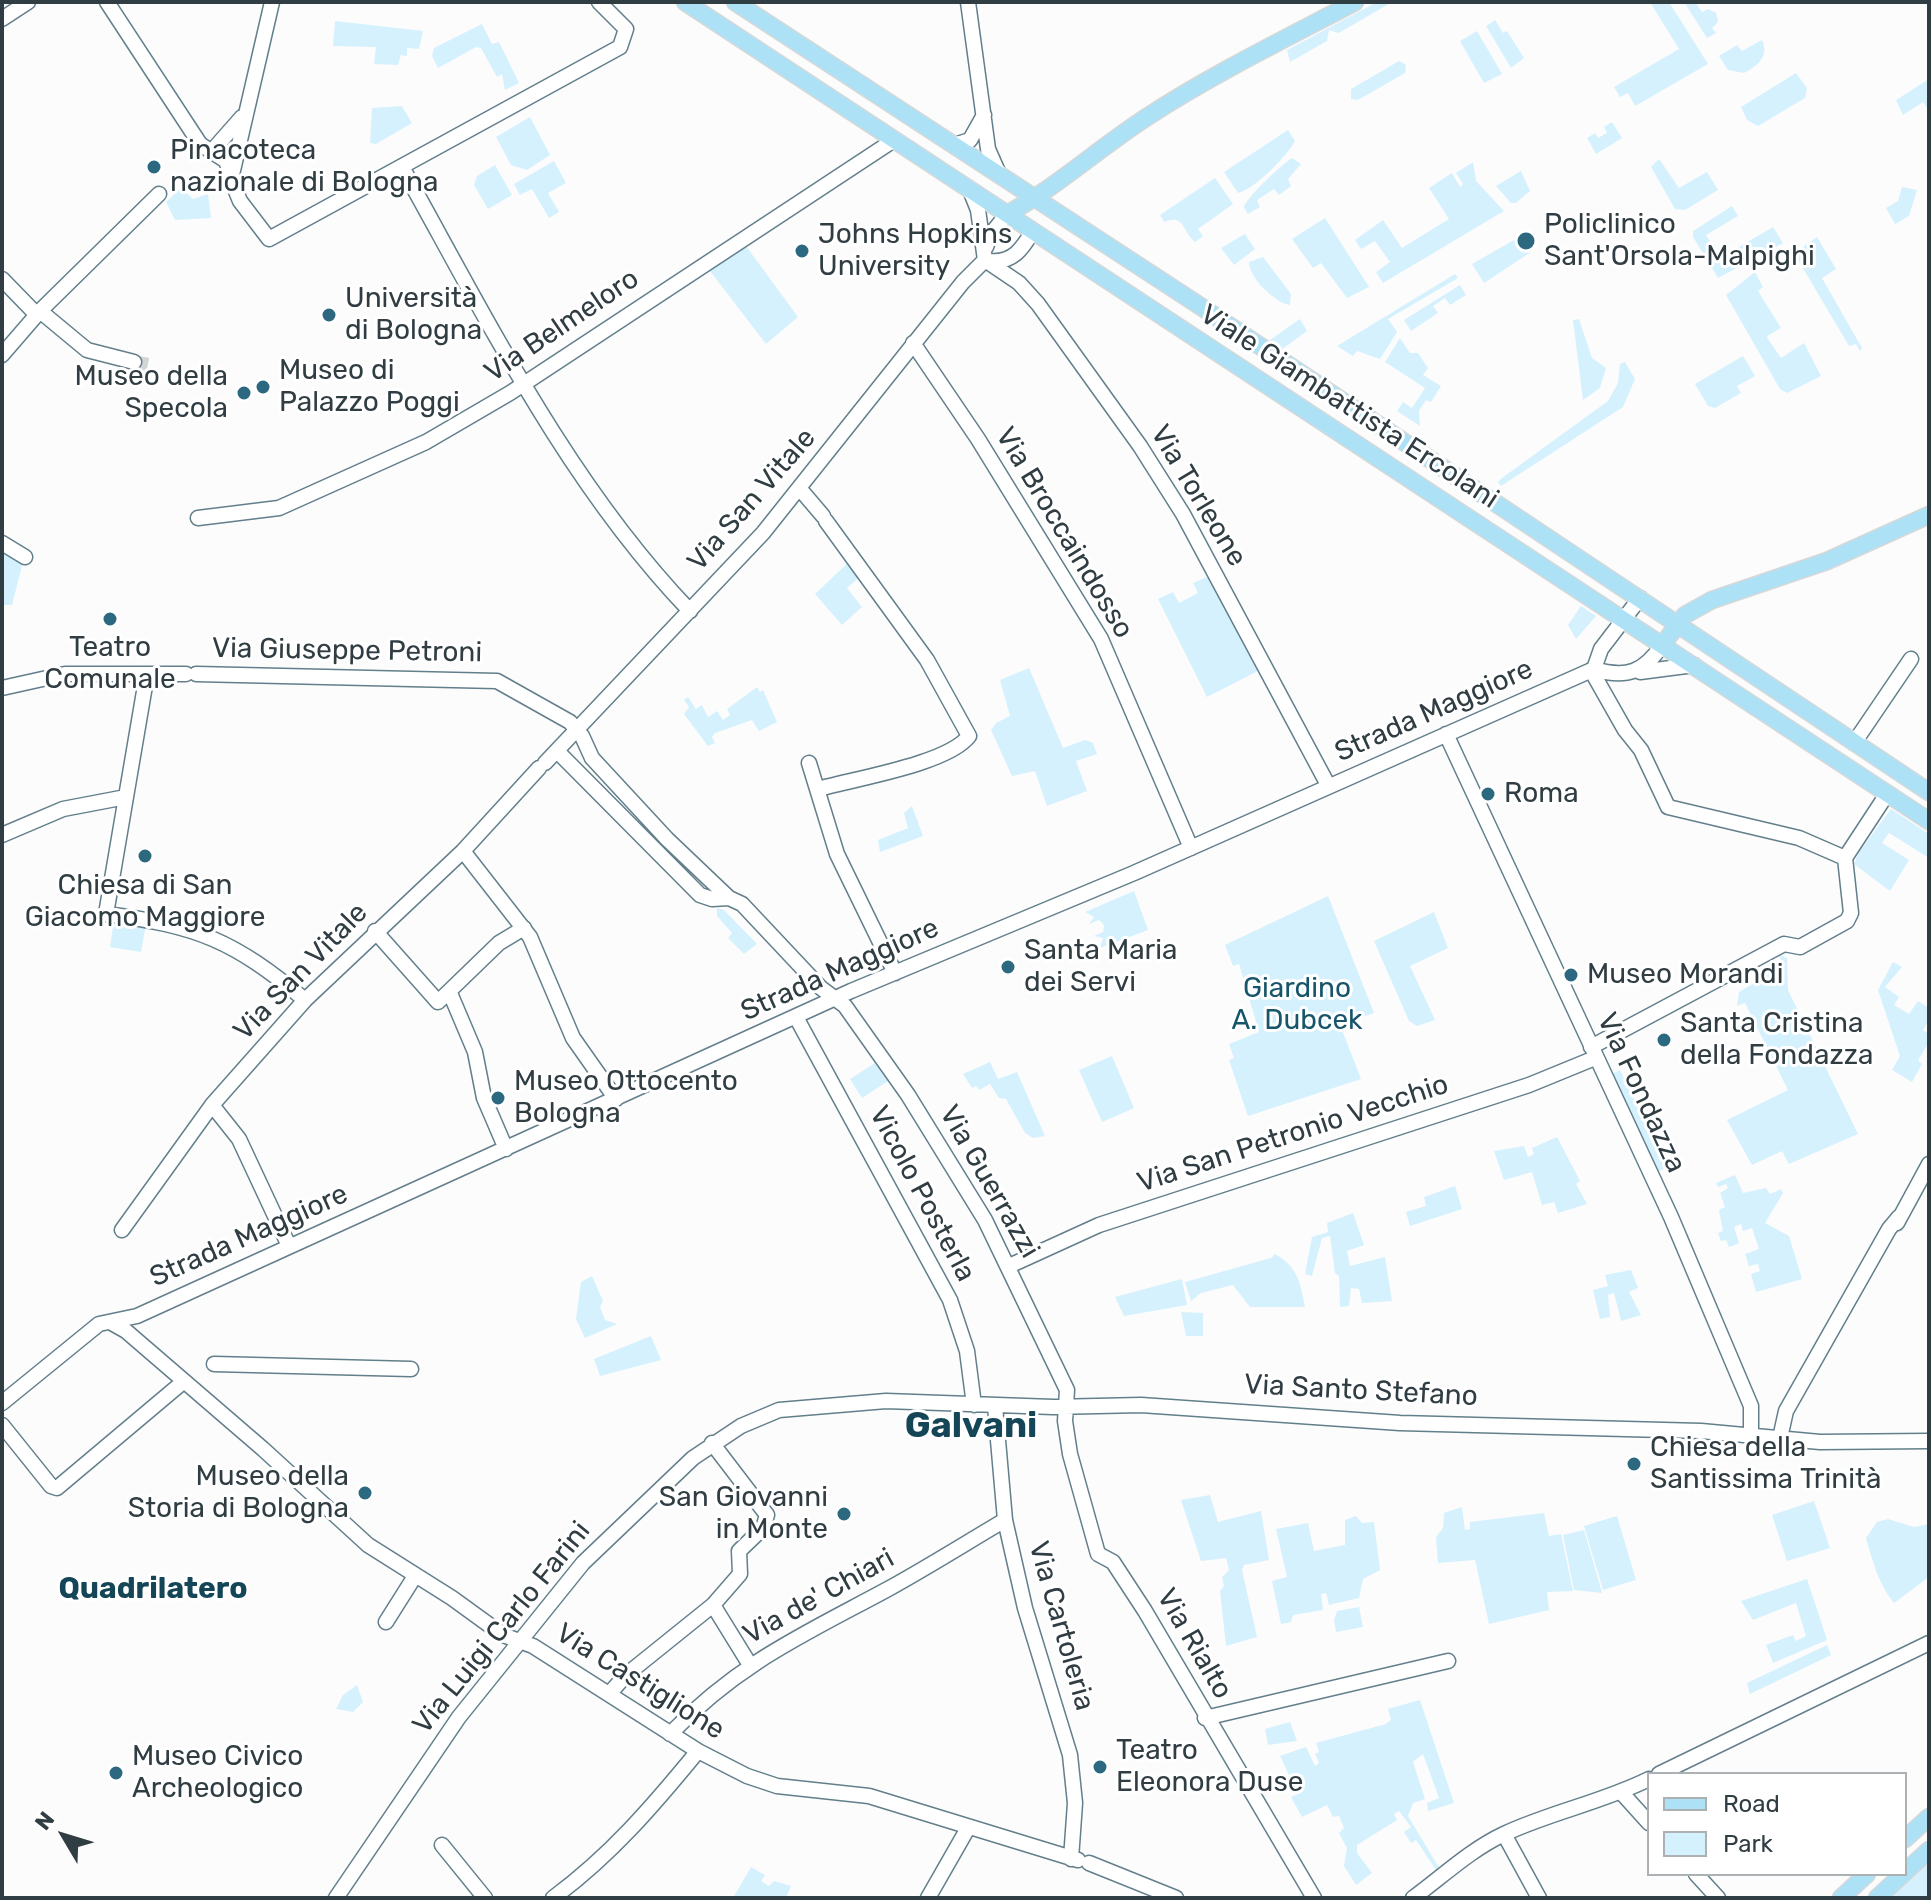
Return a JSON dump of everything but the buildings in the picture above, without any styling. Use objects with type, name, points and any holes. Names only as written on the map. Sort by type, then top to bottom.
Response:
[{"type":"main road","name":"Viale Giambattista Ercolani","points":[[685,2],[1929,821]]},
{"type":"main road","name":"Viale Giambattista Ercolani","points":[[735,2],[1037,198],[1929,792]]},
{"type":"main road","points":[[1007,214],[1037,198],[1097,151],[1160,109],[1355,2]]},
{"type":"main road","points":[[1033,231],[1037,198]]},
{"type":"main road","points":[[1663,644],[1688,612],[1712,600],[1827,561],[1929,515]]},
{"type":"main road","points":[[1722,683],[1735,663]]},
{"type":"main road","points":[[1887,794],[1901,774]]},
{"type":"main road","points":[[1907,1837],[1929,1817]]},
{"type":"main road","points":[[1907,1870],[1929,1850]]},
{"type":"main road","points":[[1841,1898],[1865,1876]]},
{"type":"main road","points":[[1877,1898],[1901,1876]]},
{"type":"street","points":[[2,19],[28,2]]},
{"type":"street","points":[[107,2],[200,144],[226,161],[231,180],[261,234],[269,239],[620,47],[626,29],[599,2]]},
{"type":"street","points":[[231,180],[272,2]]},
{"type":"street","points":[[968,2],[990,157],[999,174]]},
{"type":"street","points":[[212,151],[228,137],[247,110]]},
{"type":"street","points":[[954,145],[970,140],[984,115]]},
{"type":"street","name":"Via Belmeloro","points":[[198,518],[279,508],[409,450],[524,383],[894,140]]},
{"type":"street","points":[[402,167],[524,383],[606,508],[690,611]]},
{"type":"street","points":[[970,190],[978,210],[985,256],[1009,259],[1033,231]]},
{"type":"street","points":[[2,355],[38,313],[159,194]]},
{"type":"street","name":"Via San Vitale","points":[[122,1230],[212,1105],[305,1000],[463,851],[690,611],[800,489],[985,256],[991,234],[1007,214]]},
{"type":"street","name":"Via Torleone","points":[[985,256],[1019,283],[1038,304],[1140,446],[1197,540],[1328,785]]},
{"type":"street","points":[[2,279],[38,313],[87,350],[134,362]]},
{"type":"street","name":"Via Broccaindosso","points":[[913,343],[978,439],[1101,639],[1191,848]]},
{"type":"street","points":[[800,489],[927,660],[969,736],[963,743],[910,766],[818,789]]},
{"type":"street","points":[[2,543],[25,557]]},
{"type":"street","points":[[1640,598],[1595,657],[1592,669],[1625,730],[1641,750],[1668,807],[1799,838],[1845,858],[1887,794]]},
{"type":"street","points":[[1635,673],[1651,661],[1663,644]]},
{"type":"street","points":[[1854,743],[1911,659]]},
{"type":"street","points":[[1592,669],[1620,675],[1695,665]]},
{"type":"street","name":"Strada Maggiore","points":[[2,1403],[99,1324],[137,1316],[835,999],[1191,848],[1592,669]]},
{"type":"street","points":[[147,674],[106,914],[187,928],[222,940],[261,964],[305,1000]]},
{"type":"street","name":"Via Giuseppe Petroni","points":[[2,688],[56,675],[491,678],[549,707],[578,730]]},
{"type":"street","points":[[578,730],[592,758],[667,839],[729,898]]},
{"type":"street","name":"Via Fondazza","points":[[1446,734],[1671,1217],[1751,1406],[1751,1435]]},
{"type":"street","points":[[557,751],[700,895],[712,899],[729,898]]},
{"type":"street","points":[[809,763],[837,854],[895,973]]},
{"type":"street","points":[[611,804],[624,790]]},
{"type":"street","points":[[2,835],[63,809],[126,797]]},
{"type":"street","points":[[463,851],[524,928],[573,1038],[616,1099]]},
{"type":"street","name":"Via San Petronio Vecchio","points":[[1009,1266],[1099,1225],[1529,1085],[1593,1053],[1784,944],[1800,947],[1850,917],[1845,858]]},
{"type":"street","name":"Via Guerrazzi","points":[[729,898],[742,904],[759,919],[821,988],[845,1006],[921,1114],[970,1193],[1009,1266],[1059,1370],[1067,1390],[1067,1407]]},
{"type":"street","points":[[375,931],[441,1001],[499,943],[524,928]]},
{"type":"street","points":[[450,993],[475,1052],[482,1092],[506,1149]]},
{"type":"street","name":"Vicolo Posterla","points":[[796,1017],[954,1308],[967,1351],[974,1405]]},
{"type":"street","points":[[212,1105],[239,1139],[289,1246]]},
{"type":"street","points":[[1780,1438],[1786,1411],[1929,1164]]},
{"type":"street","name":"Via Castiglione","points":[[109,1322],[126,1331],[368,1545],[503,1635],[519,1640],[698,1751],[747,1776],[777,1786],[869,1796],[1079,1861],[1148,1893],[1176,1898]]},
{"type":"street","points":[[214,1364],[411,1369]]},
{"type":"street","points":[[2,1425],[54,1489],[183,1382]]},
{"type":"street","name":"Via Santo Stefano","points":[[790,1407],[886,1401],[995,1406],[1175,1406],[1400,1423],[1639,1428],[1888,1444],[1929,1441]]},
{"type":"street","name":"Via Cartoleria","points":[[995,1406],[1005,1520],[1025,1608],[1070,1755],[1079,1861]]},
{"type":"street","name":"Via Luigi Carlo Farini","points":[[336,1898],[453,1726],[519,1640],[608,1537],[712,1443],[741,1426],[790,1407]]},
{"type":"street","name":"Via Rialto","points":[[1067,1407],[1070,1454],[1098,1554],[1113,1562],[1131,1588],[1314,1898]]},
{"type":"street","points":[[609,1694],[626,1675],[713,1605],[742,1570],[741,1546],[763,1528],[767,1515],[712,1443]]},
{"type":"street","name":"Via de' Chiari","points":[[670,1734],[707,1696],[795,1636],[890,1588],[1005,1520]]},
{"type":"street","points":[[386,1622],[415,1576]]},
{"type":"street","points":[[713,1605],[750,1665]]},
{"type":"street","points":[[1663,1772],[1929,1643]]},
{"type":"street","points":[[1205,1718],[1448,1661]]},
{"type":"street","points":[[553,1898],[596,1866],[634,1828],[698,1751]]},
{"type":"street","points":[[1413,1898],[1464,1857],[1504,1834],[1647,1780]]},
{"type":"street","points":[[1621,1792],[1647,1821]]},
{"type":"street","points":[[928,1898],[968,1828]]},
{"type":"street","points":[[1504,1834],[1539,1898]]},
{"type":"street","points":[[442,1845],[485,1898]]},
{"type":"street","points":[[1698,1876],[1718,1898]]},
{"type":"green space","points":[[1377,2],[1392,2],[1339,33],[1329,30],[1327,41],[1290,62],[1287,50]]},
{"type":"green space","points":[[1650,2],[1669,2],[1708,64],[1635,106],[1628,93],[1620,97],[1614,87],[1679,49]]},
{"type":"green space","points":[[1684,2],[1695,2],[1702,12],[1708,9],[1716,13],[1718,22],[1712,28],[1716,33],[1707,38]]},
{"type":"green space","points":[[1495,20],[1503,33],[1507,31],[1524,58],[1511,68],[1486,26]]},
{"type":"green space","points":[[335,21],[423,31],[419,49],[407,48],[407,56],[401,55],[398,65],[374,64],[376,47],[333,46]]},
{"type":"green space","points":[[482,24],[492,44],[499,42],[519,83],[505,90],[502,74],[497,77],[481,48],[476,47],[438,68],[432,56],[434,48]]},
{"type":"green space","points":[[1477,31],[1502,74],[1484,83],[1460,41]]},
{"type":"green space","points":[[1762,40],[1764,51],[1761,60],[1744,73],[1728,70],[1719,56],[1737,45],[1742,51]]},
{"type":"green space","points":[[1399,61],[1406,65],[1405,73],[1358,100],[1351,99],[1351,89]]},
{"type":"green space","points":[[1796,73],[1807,88],[1805,98],[1758,126],[1747,120],[1741,107]]},
{"type":"green space","points":[[1929,79],[1929,111],[1923,102],[1903,115],[1896,100]]},
{"type":"green space","points":[[402,106],[412,123],[376,144],[370,143],[372,108]]},
{"type":"green space","points":[[530,117],[550,155],[527,170],[511,165],[496,137]]},
{"type":"green space","points":[[1612,122],[1622,138],[1596,154],[1587,138],[1595,133],[1598,138],[1607,133],[1604,127]]},
{"type":"green space","points":[[1288,130],[1295,141],[1285,155],[1261,179],[1238,193],[1224,172]]},
{"type":"green space","points":[[1292,158],[1301,164],[1288,179],[1291,186],[1279,195],[1274,189],[1257,200],[1260,207],[1248,214],[1244,207],[1251,196]]},
{"type":"green space","points":[[1659,159],[1679,188],[1707,172],[1718,190],[1685,210],[1675,209],[1651,167]]},
{"type":"green space","points":[[554,161],[566,183],[548,193],[559,212],[549,218],[532,189],[520,195],[514,184]]},
{"type":"green space","points":[[1473,162],[1476,181],[1504,211],[1383,283],[1376,272],[1390,262],[1375,241],[1361,249],[1355,240],[1383,220],[1402,248],[1449,219],[1429,188],[1452,173],[1460,187],[1463,184],[1456,173]]},
{"type":"green space","points":[[495,165],[512,195],[488,209],[474,185],[477,176]]},
{"type":"green space","points":[[1521,171],[1530,191],[1516,203],[1511,203],[1496,186]]},
{"type":"green space","points":[[1215,178],[1233,204],[1198,229],[1203,236],[1195,242],[1180,222],[1164,222],[1160,215]]},
{"type":"green space","points":[[1902,187],[1917,190],[1909,216],[1895,224],[1886,208],[1898,201]]},
{"type":"green space","points":[[181,188],[193,199],[208,194],[211,218],[175,220],[166,202]]},
{"type":"green space","points":[[1732,206],[1738,216],[1706,235],[1720,258],[1773,227],[1783,243],[1718,278],[1693,237],[1693,231]]},
{"type":"green space","points":[[1325,218],[1369,287],[1347,298],[1321,263],[1313,268],[1292,239]]},
{"type":"green space","points":[[1245,234],[1255,249],[1234,265],[1221,248]]},
{"type":"green space","points":[[1817,237],[1836,269],[1822,278],[1862,348],[1860,351],[1856,344],[1849,346],[1794,253]]},
{"type":"green space","points":[[1514,240],[1523,240],[1531,252],[1484,283],[1472,264]]},
{"type":"green space","points":[[746,246],[798,317],[766,344],[710,271]]},
{"type":"green space","points":[[1263,257],[1291,294],[1290,305],[1270,295],[1253,275],[1249,262]]},
{"type":"green space","points":[[1755,272],[1763,287],[1758,291],[1781,328],[1767,336],[1768,339],[1781,358],[1804,343],[1821,376],[1787,393],[1780,389],[1726,295]]},
{"type":"green space","points":[[1455,274],[1458,278],[1388,319],[1397,332],[1380,359],[1357,351],[1353,356],[1337,346]]},
{"type":"green space","points":[[1460,285],[1466,295],[1450,305],[1445,298],[1433,306],[1438,313],[1411,331],[1404,320]]},
{"type":"green space","points":[[1300,319],[1307,331],[1281,350],[1267,342]]},
{"type":"green space","points":[[1579,319],[1592,358],[1606,368],[1600,388],[1583,400],[1573,320]]},
{"type":"green space","points":[[1400,338],[1410,353],[1418,353],[1428,368],[1423,375],[1441,386],[1431,402],[1426,400],[1419,411],[1420,426],[1397,411],[1403,402],[1412,408],[1425,388],[1385,362]]},
{"type":"green space","points":[[1743,356],[1755,376],[1737,386],[1741,393],[1715,408],[1708,406],[1695,384]]},
{"type":"green space","points":[[1625,362],[1635,379],[1623,407],[1501,486],[1498,482],[1502,478],[1608,401],[1618,383],[1620,364]]},
{"type":"green space","points":[[2,548],[23,562],[12,605],[2,605]]},
{"type":"green space","points":[[852,559],[863,574],[847,588],[862,607],[842,625],[815,594]]},
{"type":"green space","points":[[1211,575],[1260,670],[1207,697],[1158,599],[1173,592],[1179,603],[1198,593],[1193,583]]},
{"type":"green space","points":[[1581,606],[1596,616],[1576,639],[1568,625]]},
{"type":"green space","points":[[1029,668],[1063,748],[1085,740],[1093,743],[1097,754],[1076,761],[1087,791],[1047,806],[1035,771],[1012,776],[991,730],[996,723],[1010,716],[1000,680]]},
{"type":"green space","points":[[757,687],[760,692],[763,690],[777,722],[759,731],[752,720],[715,733],[712,737],[715,743],[708,746],[684,714],[689,707],[684,700],[688,697],[696,709],[702,705],[708,717],[717,711],[723,720],[730,715],[727,709]]},
{"type":"green space","points":[[912,806],[923,836],[880,852],[878,840],[908,828],[904,813]]},
{"type":"green space","points":[[1891,809],[1929,834],[1929,858],[1889,833],[1882,843],[1909,860],[1890,891],[1854,864],[1859,852]]},
{"type":"green space","points":[[1134,891],[1148,930],[1100,948],[1103,938],[1094,936],[1103,932],[1104,925],[1099,920],[1089,924],[1094,917],[1085,912]]},
{"type":"green space","name":"Giardino A. Dubcek","points":[[1328,896],[1374,1013],[1340,1025],[1361,1079],[1248,1116],[1229,1060],[1234,1058],[1229,1044],[1259,1032],[1239,964],[1233,966],[1225,945]]},
{"type":"green space","points":[[717,908],[724,910],[757,944],[744,954],[728,938],[732,933],[717,916]]},
{"type":"green space","points":[[1434,912],[1448,948],[1410,966],[1435,1020],[1417,1026],[1409,1021],[1374,941]]},
{"type":"green space","points":[[114,919],[146,924],[141,952],[110,947]]},
{"type":"green space","points":[[1778,954],[1787,958],[1788,990],[1858,1134],[1789,1164],[1782,1151],[1752,1165],[1727,1120],[1788,1090],[1745,1003],[1737,1006],[1739,992],[1784,965]]},
{"type":"green space","points":[[1893,962],[1902,967],[1885,987],[1899,997],[1894,1005],[1909,1014],[1918,1001],[1929,1008],[1929,1020],[1923,1030],[1929,1034],[1929,1042],[1918,1060],[1922,1064],[1912,1082],[1892,1070],[1900,1056],[1878,990]]},
{"type":"green space","points":[[1112,1056],[1134,1108],[1102,1122],[1079,1070]]},
{"type":"green space","points":[[990,1062],[998,1079],[1017,1072],[1045,1136],[1033,1138],[1025,1133],[1006,1099],[999,1098],[990,1084],[979,1090],[976,1086],[972,1088],[963,1074]]},
{"type":"green space","points":[[875,1063],[888,1081],[862,1098],[850,1079]]},
{"type":"green space","points":[[1620,1070],[1668,1167],[1655,1173],[1614,1092],[1619,1089],[1612,1074]]},
{"type":"green space","points":[[1557,1137],[1580,1181],[1576,1184],[1587,1204],[1558,1213],[1554,1202],[1542,1205],[1532,1172],[1504,1180],[1494,1151],[1524,1146],[1528,1157],[1534,1154],[1532,1148]]},
{"type":"green space","points":[[1735,1175],[1743,1193],[1766,1188],[1770,1194],[1781,1189],[1783,1193],[1765,1223],[1789,1236],[1802,1279],[1756,1292],[1751,1274],[1760,1271],[1758,1264],[1749,1266],[1745,1254],[1759,1249],[1752,1228],[1743,1231],[1741,1224],[1734,1227],[1739,1243],[1729,1247],[1726,1240],[1721,1241],[1718,1233],[1723,1231],[1719,1210],[1725,1207],[1720,1193],[1728,1188],[1726,1184],[1718,1187],[1716,1183]]},
{"type":"green space","points":[[1455,1186],[1462,1209],[1410,1226],[1406,1212],[1426,1206],[1424,1197]]},
{"type":"green space","points":[[1353,1213],[1364,1245],[1347,1251],[1350,1266],[1385,1257],[1392,1301],[1362,1303],[1359,1289],[1351,1288],[1349,1306],[1340,1307],[1339,1276],[1335,1273],[1330,1236],[1322,1238],[1312,1276],[1305,1274],[1312,1237],[1328,1232],[1327,1223]]},
{"type":"green space","points":[[1275,1254],[1289,1264],[1297,1276],[1305,1307],[1250,1307],[1233,1285],[1201,1293],[1191,1301],[1185,1282],[1271,1258]]},
{"type":"green space","points":[[1631,1270],[1638,1288],[1629,1292],[1641,1315],[1621,1321],[1614,1293],[1608,1295],[1610,1317],[1600,1319],[1593,1290],[1608,1286],[1605,1275]]},
{"type":"green space","points":[[592,1276],[603,1301],[600,1307],[605,1320],[617,1324],[585,1338],[576,1319],[581,1282]]},
{"type":"green space","points":[[1182,1279],[1187,1305],[1124,1316],[1115,1297]]},
{"type":"green space","points":[[1181,1312],[1203,1313],[1203,1336],[1186,1336]]},
{"type":"green space","points":[[651,1336],[661,1360],[600,1376],[594,1359]]},
{"type":"green space","points":[[1210,1495],[1218,1522],[1261,1511],[1269,1560],[1244,1565],[1242,1570],[1257,1637],[1226,1646],[1220,1591],[1224,1586],[1222,1577],[1229,1570],[1226,1558],[1201,1561],[1181,1500]]},
{"type":"green space","points":[[1814,1501],[1830,1548],[1787,1561],[1772,1515]]},
{"type":"green space","points":[[1462,1507],[1465,1530],[1470,1529],[1470,1522],[1544,1513],[1549,1536],[1561,1534],[1573,1591],[1547,1592],[1549,1610],[1489,1624],[1475,1560],[1438,1563],[1436,1537],[1443,1528],[1444,1513]]},
{"type":"green space","points":[[1356,1516],[1362,1523],[1374,1522],[1380,1570],[1363,1579],[1359,1598],[1329,1605],[1326,1593],[1321,1594],[1323,1610],[1293,1615],[1291,1622],[1281,1624],[1272,1581],[1287,1577],[1276,1529],[1308,1523],[1314,1551],[1345,1545],[1345,1520]]},
{"type":"green space","points":[[1617,1516],[1636,1580],[1603,1590],[1584,1526]]},
{"type":"green space","points":[[1888,1519],[1914,1527],[1929,1524],[1929,1577],[1894,1603],[1880,1581],[1866,1538],[1877,1522]]},
{"type":"green space","points":[[1584,1530],[1602,1593],[1574,1590],[1563,1535]]},
{"type":"green space","points":[[1807,1579],[1827,1640],[1773,1663],[1766,1645],[1793,1635],[1796,1641],[1806,1636],[1796,1603],[1753,1620],[1741,1601]]},
{"type":"green space","points":[[1359,1607],[1363,1627],[1336,1632],[1334,1620],[1337,1611]]},
{"type":"green space","points":[[1827,1645],[1831,1655],[1750,1694],[1747,1683]]},
{"type":"green space","points":[[357,1685],[363,1702],[353,1712],[336,1709],[343,1695]]},
{"type":"green space","points":[[1420,1700],[1454,1803],[1428,1811],[1427,1803],[1439,1798],[1423,1754],[1413,1762],[1425,1799],[1413,1803],[1408,1816],[1441,1871],[1438,1873],[1416,1840],[1411,1843],[1404,1832],[1411,1827],[1399,1811],[1394,1814],[1397,1820],[1357,1845],[1357,1853],[1372,1873],[1356,1885],[1344,1866],[1347,1848],[1339,1833],[1344,1828],[1339,1816],[1333,1817],[1327,1805],[1302,1817],[1291,1797],[1302,1792],[1297,1778],[1291,1779],[1280,1756],[1306,1747],[1315,1766],[1319,1763],[1315,1754],[1319,1752],[1316,1743],[1386,1724],[1391,1720],[1388,1709]]},
{"type":"green space","points":[[1290,1722],[1297,1741],[1268,1745],[1265,1729]]},
{"type":"green space","points":[[1929,1857],[1929,1898],[1884,1898]]},
{"type":"green space","points":[[751,1867],[765,1875],[761,1881],[769,1886],[774,1881],[791,1886],[786,1898],[733,1898]]},
{"type":"tunnel","points":[[134,362],[148,365]]},
{"type":"place","name":"Pinacoteca nazionale di Bologna","points":[[154,167]]},
{"type":"place","name":"Policlinico Sant'Orsola-Malpighi","points":[[1526,241]]},
{"type":"place","name":"Johns Hopkins University","points":[[802,251]]},
{"type":"place","name":"Università di Bologna","points":[[329,315]]},
{"type":"place","name":"Museo di Palazzo Poggi","points":[[263,387]]},
{"type":"place","name":"Museo della Specola","points":[[244,393]]},
{"type":"place","name":"Teatro Comunale","points":[[110,619]]},
{"type":"place","name":"Roma","points":[[1488,794]]},
{"type":"place","name":"Chiesa di San Giacomo Maggiore","points":[[145,856]]},
{"type":"place","name":"Santa Maria dei Servi","points":[[1008,967]]},
{"type":"place","name":"Museo Morandi","points":[[1571,975]]},
{"type":"place","name":"Santa Cristina della Fondazza","points":[[1664,1040]]},
{"type":"place","name":"Museo Ottocento Bologna","points":[[498,1098]]},
{"type":"place","name":"Chiesa della Santissima Trinità","points":[[1634,1464]]},
{"type":"place","name":"Museo della Storia di Bologna","points":[[365,1493]]},
{"type":"place","name":"San Giovanni in Monte","points":[[844,1514]]},
{"type":"place","name":"Teatro Eleonora Duse","points":[[1100,1767]]},
{"type":"place","name":"Museo Civico Archeologico","points":[[116,1773]]},
{"type":"district","name":"Galvani","points":[[971,1427]]},
{"type":"district","name":"Quadrilatero","points":[[153,1589]]}]
